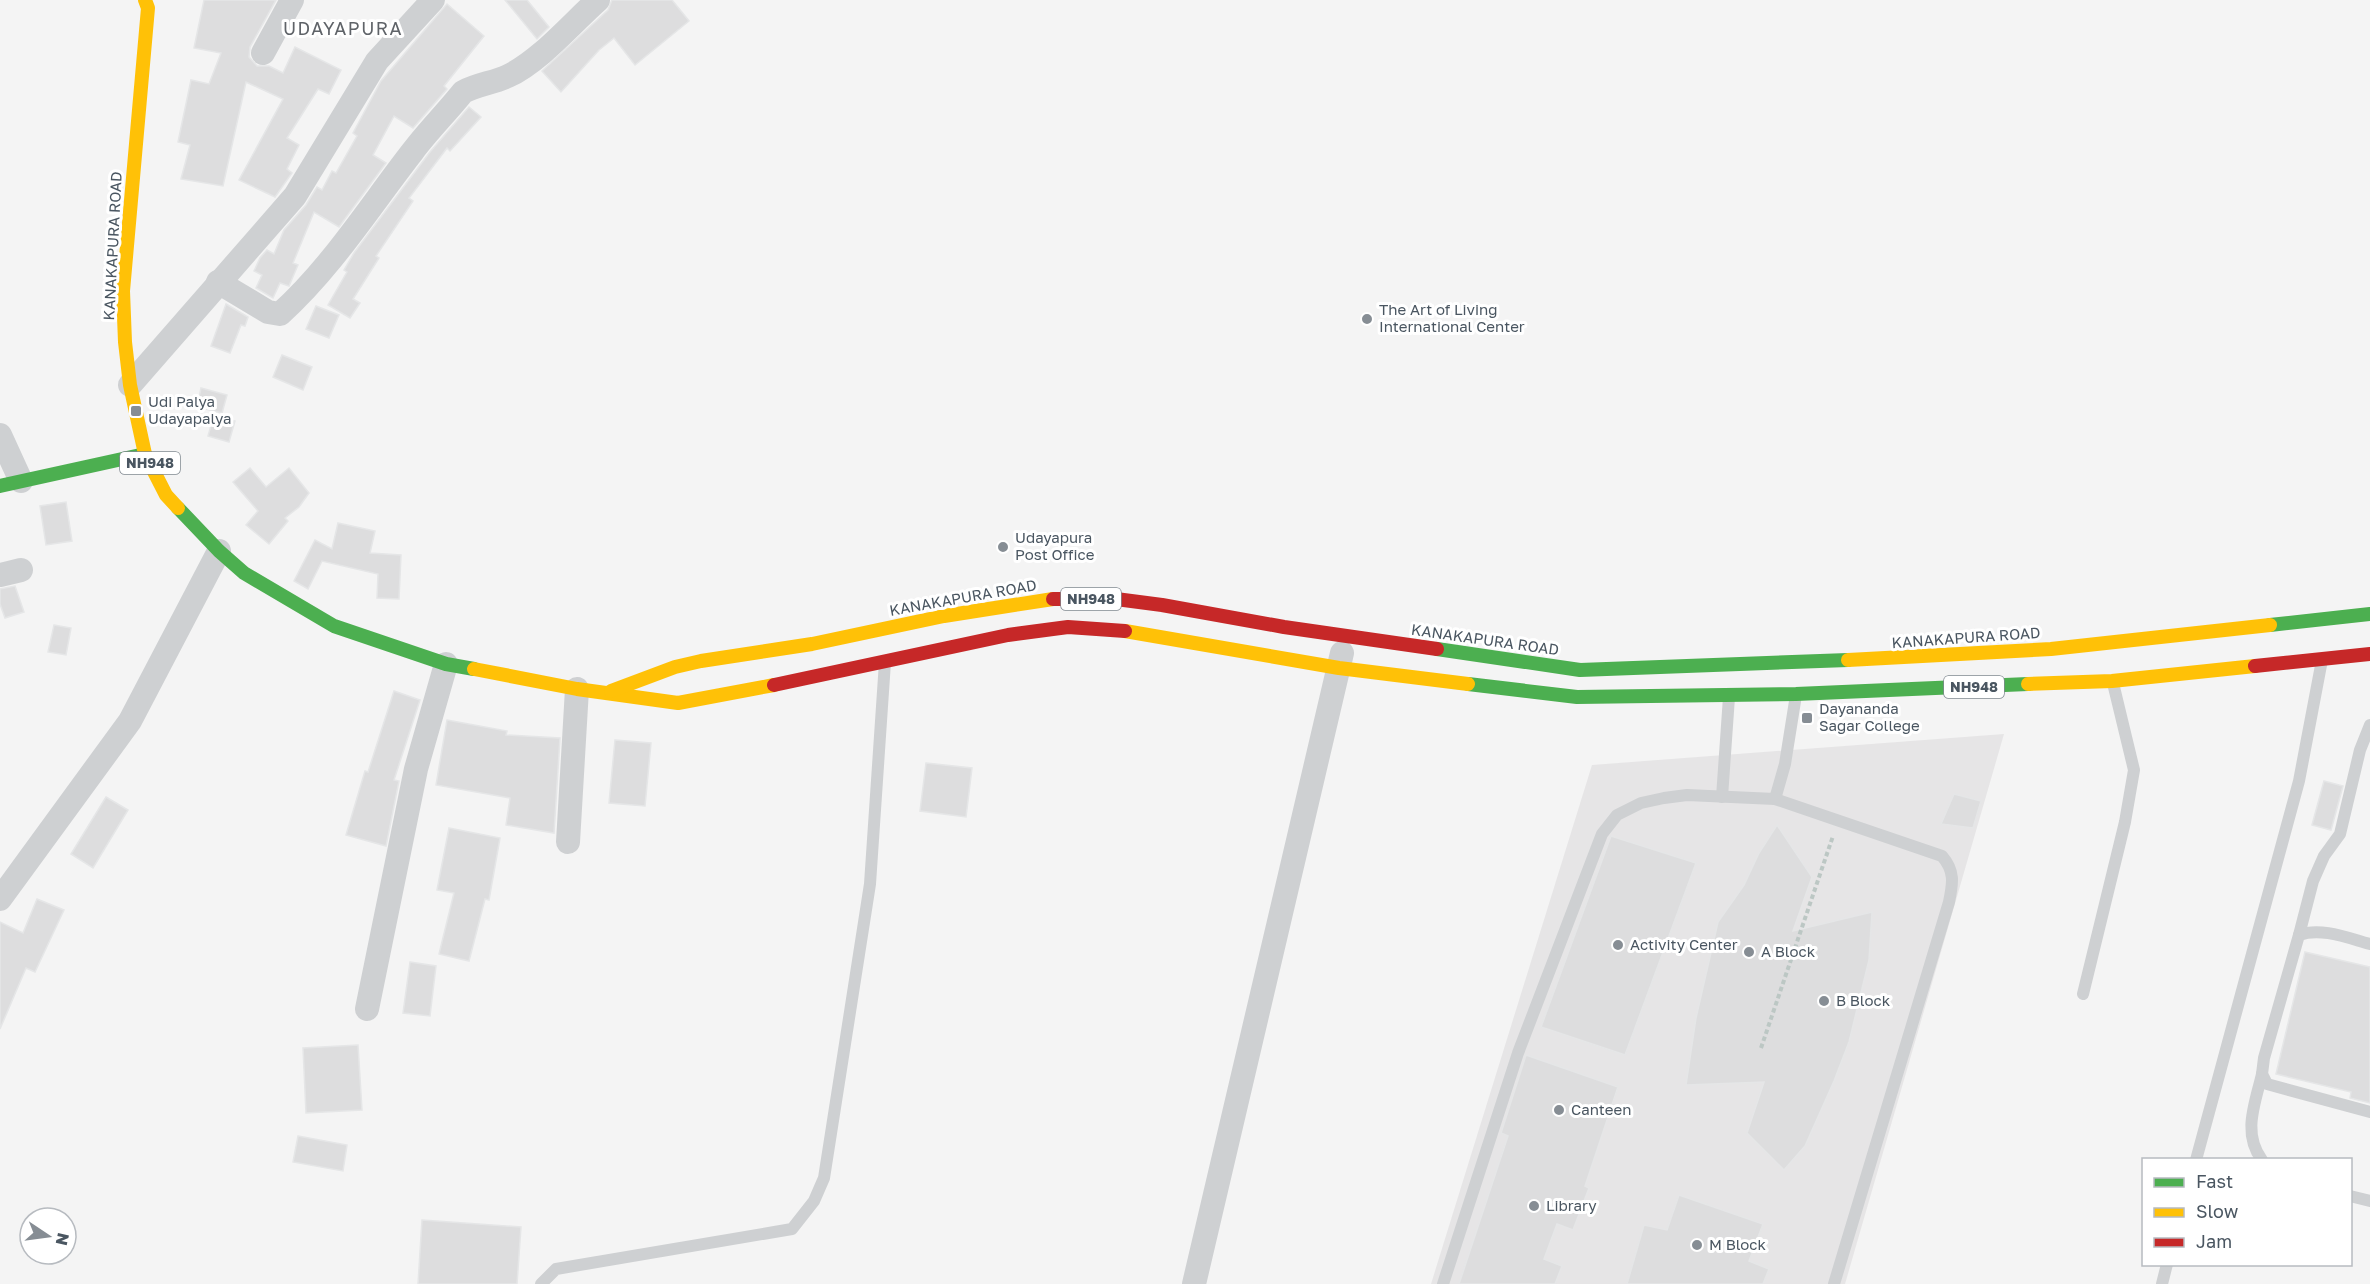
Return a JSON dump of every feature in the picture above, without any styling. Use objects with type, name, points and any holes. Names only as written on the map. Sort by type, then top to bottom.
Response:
[{"type":"main road","name":"KANAKAPURA ROAD","points":[[149,3],[123,291],[124,342],[130,385],[146,454],[166,495],[219,552],[244,573],[334,626],[446,664],[577,690],[678,703],[757,689],[885,661],[1005,621],[1051,599],[1116,599],[1162,605],[1345,636],[1580,670],[1813,663],[2051,649],[2370,614]]},
{"type":"main road","points":[[11,484],[146,454]]},
{"type":"main road","name":"KANAKAPURA ROAD","points":[[607,693],[684,665],[812,644],[944,616],[1124,632],[1339,668],[1577,697],[1796,694],[2112,681],[2370,654]]},
{"type":"street","points":[[262,53],[292,0]]},
{"type":"street","points":[[130,385],[295,196],[376,60],[433,0]]},
{"type":"street","points":[[218,282],[268,312],[280,314],[342,246],[414,149],[464,92],[508,76],[531,62],[598,0]]},
{"type":"street","points":[[0,435],[11,484]]},
{"type":"street","points":[[0,899],[130,721],[219,552]]},
{"type":"street","points":[[1194,1284],[1345,636]]},
{"type":"street","points":[[367,1009],[416,769],[446,664]]},
{"type":"street","points":[[568,842],[577,690]]},
{"type":"lane","points":[[2197,1158],[2299,781],[2322,659]]},
{"type":"lane","points":[[541,1284],[556,1269],[792,1229],[814,1201],[824,1178],[870,884],[885,661]]},
{"type":"lane","points":[[2083,994],[2125,822],[2134,770],[2112,681]]},
{"type":"lane","points":[[1775,799],[1785,764],[1796,694]]},
{"type":"lane","points":[[1722,798],[1729,696]]},
{"type":"lane","points":[[2261,1158],[2250,1135],[2264,1058],[2313,881],[2325,856],[2340,834],[2360,750],[2370,724]]},
{"type":"lane","points":[[1443,1284],[1518,1053],[1602,834],[1617,815],[1641,802],[1687,795],[1775,799],[1942,856],[1949,864],[1953,875],[1949,902],[1834,1284]]},
{"type":"lane","points":[[2299,935],[2307,932],[2324,933],[2370,944]]},
{"type":"lane","points":[[2262,1074],[2267,1083],[2370,1112]]},
{"type":"lane","points":[[2352,1197],[2370,1202]]},
{"type":"lane","points":[[2162,1284],[2167,1266]]},
{"type":"path","points":[[1761,1048],[1838,821]]},
{"type":"shaded area","points":[[2004,734],[1845,1284],[1431,1284],[1592,765]]},
{"type":"building","points":[[204,0],[276,0],[250,47],[249,57],[257,66],[269,66],[283,73],[295,47],[341,70],[329,94],[318,89],[287,138],[299,145],[287,169],[292,173],[275,197],[239,180],[283,99],[246,82],[223,186],[181,179],[190,145],[178,142],[191,80],[209,84],[221,53],[194,48]]},
{"type":"building","points":[[505,0],[527,0],[549,27],[537,39]]},
{"type":"building","points":[[612,0],[672,0],[689,21],[635,65],[614,38],[599,50],[561,92],[542,71],[608,10]]},
{"type":"building","points":[[447,4],[484,36],[444,86],[447,89],[413,128],[394,116],[373,155],[386,163],[339,227],[314,212],[293,263],[298,265],[289,286],[280,283],[273,298],[256,288],[262,275],[254,271],[260,258],[267,250],[274,254],[284,230],[306,205],[317,187],[322,190],[332,171],[336,173],[357,136],[353,133],[381,81]]},
{"type":"building","points":[[469,107],[481,117],[450,151],[447,148],[409,198],[413,201],[376,256],[379,258],[353,299],[360,303],[350,318],[328,305],[347,272],[344,270],[354,253],[430,152]]},
{"type":"building","points":[[226,304],[248,317],[245,326],[241,325],[230,353],[211,346]]},
{"type":"building","points":[[316,306],[339,315],[329,338],[306,329]]},
{"type":"building","points":[[282,355],[312,367],[303,390],[273,377]]},
{"type":"building","points":[[201,388],[227,395],[222,413],[197,407]]},
{"type":"building","points":[[214,415],[235,421],[229,442],[208,436]]},
{"type":"building","points":[[250,468],[266,487],[289,468],[309,493],[299,507],[285,518],[288,521],[269,544],[246,525],[258,511],[233,482]]},
{"type":"building","points":[[66,502],[72,541],[46,545],[40,506]]},
{"type":"building","points":[[338,523],[375,531],[370,553],[401,555],[399,599],[377,598],[378,574],[322,561],[308,589],[294,581],[315,540],[332,549]]},
{"type":"building","points":[[15,586],[24,612],[5,618],[0,604],[0,589]]},
{"type":"building","points":[[54,625],[71,628],[66,655],[48,652]]},
{"type":"building","points":[[394,691],[420,700],[394,780],[399,781],[386,846],[346,835],[365,771],[368,772]]},
{"type":"building","points":[[447,720],[507,731],[506,735],[560,738],[554,833],[506,825],[510,798],[436,785]]},
{"type":"building","points":[[615,740],[651,743],[645,806],[609,803]]},
{"type":"building","points":[[926,763],[972,768],[966,817],[920,811]]},
{"type":"building","points":[[2324,781],[2343,786],[2331,830],[2312,825]]},
{"type":"building","points":[[1954,794],[1981,801],[1973,828],[1941,824]]},
{"type":"building","points":[[106,797],[128,810],[93,868],[71,854]]},
{"type":"building","points":[[1777,825],[1812,877],[1793,931],[1872,912],[1869,960],[1849,1042],[1805,1146],[1784,1170],[1747,1133],[1764,1082],[1686,1085],[1696,1018],[1718,922],[1744,885],[1759,853]]},
{"type":"building","points":[[449,828],[500,838],[489,900],[485,899],[469,961],[439,954],[454,893],[437,890]]},
{"type":"building","name":"Activity Center","points":[[1611,836],[1696,863],[1625,1055],[1541,1027]]},
{"type":"building","points":[[37,899],[64,910],[35,972],[26,968],[0,1029],[0,922],[23,933]]},
{"type":"building","points":[[2305,952],[2370,967],[2370,1103],[2350,1098],[2351,1092],[2276,1074]]},
{"type":"building","points":[[410,962],[436,966],[430,1016],[403,1013]]},
{"type":"building","points":[[358,1045],[362,1110],[306,1113],[303,1048]]},
{"type":"building","points":[[1526,1055],[1618,1087],[1585,1186],[1589,1188],[1573,1230],[1557,1224],[1544,1259],[1562,1266],[1555,1284],[1459,1284],[1508,1136],[1501,1133]]},
{"type":"building","points":[[298,1136],[347,1145],[343,1171],[293,1162]]},
{"type":"building","name":"M Block","points":[[1679,1195],[1763,1224],[1749,1261],[1769,1269],[1763,1284],[1627,1284],[1644,1225],[1667,1230]]},
{"type":"building","points":[[422,1220],[521,1227],[517,1284],[418,1284]]},
{"type":"traffic: fast","points":[[0,486],[145,454]]},
{"type":"traffic: fast","points":[[178,508],[219,551],[244,573],[334,626],[446,664],[474,669]]},
{"type":"traffic: fast","points":[[2270,625],[2370,614]]},
{"type":"traffic: fast","points":[[1437,649],[1580,670],[1848,660]]},
{"type":"traffic: fast","points":[[1468,684],[1577,697],[1796,694],[2028,684]]},
{"type":"traffic: slow","points":[[145,0],[148,8],[123,291],[125,342],[130,385],[145,454],[166,495],[178,508]]},
{"type":"traffic: slow","points":[[611,691],[675,667],[701,661],[812,644],[944,616],[1053,599]]},
{"type":"traffic: slow","points":[[1848,660],[2051,649],[2270,625]]},
{"type":"traffic: slow","points":[[1125,631],[1339,668],[1468,684]]},
{"type":"traffic: slow","points":[[2028,684],[2112,681],[2255,666]]},
{"type":"traffic: slow","points":[[474,669],[577,689],[678,703],[774,685]]},
{"type":"traffic: jam","points":[[1053,599],[1116,599],[1284,627],[1437,649]]},
{"type":"traffic: jam","points":[[774,685],[1008,635],[1068,627],[1125,631]]},
{"type":"traffic: jam","points":[[2255,666],[2370,654]]},
{"type":"place","name":"The Art of Living International Center","points":[[1367,319]]},
{"type":"place","name":"Udi Palya Udayapalya","points":[[136,411]]},
{"type":"place","name":"Udayapura Post Office","points":[[1003,547]]},
{"type":"place","name":"Dayananda Sagar College","points":[[1807,718]]},
{"type":"place","name":"Activity Center","points":[[1618,945]]},
{"type":"place","name":"A Block","points":[[1749,952]]},
{"type":"place","name":"B Block","points":[[1824,1001]]},
{"type":"place","name":"Canteen","points":[[1559,1110]]},
{"type":"place","name":"Library","points":[[1534,1206]]},
{"type":"place","name":"M Block","points":[[1697,1245]]},
{"type":"district","name":"UDAYAPURA","points":[[343,29]]}]
